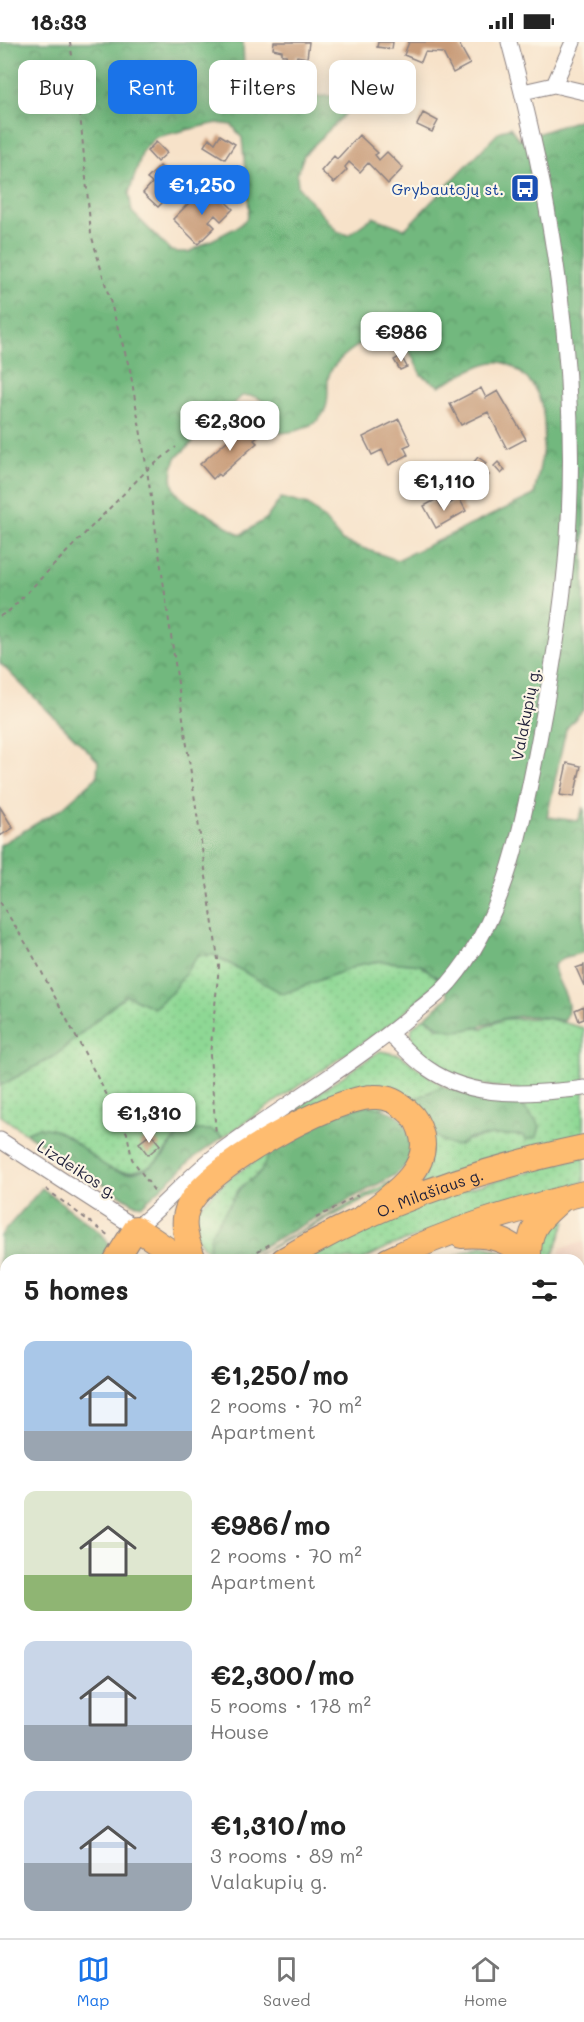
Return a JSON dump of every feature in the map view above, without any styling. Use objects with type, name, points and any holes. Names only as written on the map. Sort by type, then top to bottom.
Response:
[{"type":"main road","points":[[192,1254],[184,1226],[188,1206],[219,1162],[348,1100],[388,1097],[413,1116],[423,1143],[422,1157],[413,1174],[364,1217]]},
{"type":"main road","name":"O. Milašiaus g.","points":[[294,1254],[364,1217],[500,1168],[584,1147]]},
{"type":"main road","points":[[401,1254],[438,1237],[518,1209],[574,1196]]},
{"type":"main road","points":[[530,1254],[532,1232],[539,1220],[574,1196]]},
{"type":"main road","points":[[116,1251],[136,1228],[174,1254]]},
{"type":"main road","points":[[438,1237],[491,1235],[507,1242],[522,1254]]},
{"type":"street","name":"Valakupių g.","points":[[219,1162],[260,1124],[389,1034],[448,985],[485,931],[503,891],[529,787],[555,651],[568,539],[570,475],[569,388],[555,251],[523,92],[509,42]]},
{"type":"street","points":[[554,85],[573,42]]},
{"type":"street","points":[[523,92],[554,85],[584,92]]},
{"type":"street","points":[[389,1034],[427,1069],[459,1084],[517,1094],[584,1088]]},
{"type":"street","name":"Lizdeikos g.","points":[[0,1140],[136,1228]]},
{"type":"street","points":[[136,1228],[219,1162]]},
{"type":"path","points":[[70,42],[79,102],[91,234],[130,370],[147,470],[219,966],[210,1055],[219,1162]]},
{"type":"path","points":[[0,616],[9,611],[147,470],[176,447]]},
{"type":"path","points":[[0,902],[30,950],[127,1132],[132,1159],[158,1198],[149,1206],[156,1212]]},
{"type":"path","points":[[45,1188],[116,1251]]},
{"type":"shaded area","points":[[584,1242],[584,1254],[559,1254],[561,1248]]},
{"type":"green space","points":[[0,42],[243,42],[244,60],[209,60],[209,114],[317,114],[317,97],[329,96],[329,114],[345,114],[304,155],[297,175],[298,187],[337,231],[348,235],[373,217],[405,229],[499,132],[510,127],[519,140],[584,118],[584,709],[566,729],[547,817],[578,821],[584,807],[584,952],[563,958],[554,965],[555,973],[567,1000],[567,1013],[564,1021],[526,1016],[503,1019],[463,1030],[445,1029],[425,1017],[449,996],[440,980],[421,965],[380,961],[362,964],[283,994],[214,955],[198,955],[172,992],[154,1008],[126,995],[55,1056],[0,1086],[0,845],[61,809],[97,777],[98,761],[0,663]],"holes":[[[217,123],[232,125],[242,138],[249,209],[247,218],[239,226],[189,252],[171,251],[132,212],[129,193],[143,150],[156,137]],[[393,327],[410,352],[421,375],[439,386],[487,363],[497,362],[512,367],[533,386],[540,400],[544,431],[534,495],[397,560],[342,541],[326,521],[308,505],[281,498],[266,519],[240,535],[187,502],[176,492],[172,478],[176,458],[242,396],[251,396],[263,401],[280,433],[294,431],[314,423],[323,414],[331,371],[340,359],[354,348]]]},
{"type":"green space","points":[[198,955],[214,955],[229,964],[361,964],[380,961],[421,965],[440,980],[396,1020],[223,1137],[211,1130],[170,1144],[157,1160],[139,1170],[122,1171],[107,1167],[58,1131],[43,1129],[25,1133],[0,1115],[0,1086],[55,1056],[126,995],[172,992]]},
{"type":"green space","points":[[425,1017],[438,1028],[483,1028],[504,1019],[547,1018],[584,1028],[584,1138],[420,1186],[425,1176],[428,1131],[448,1144],[492,1135],[522,1135],[526,1140],[537,1137],[540,1126],[519,1102],[518,1089],[486,1085],[450,1076],[433,1068],[421,1058],[413,1044],[412,1028]]},
{"type":"green space","points":[[380,1051],[400,1055],[443,1086],[409,1102],[266,1129]]},
{"type":"green space","points":[[443,1086],[470,1095],[519,1102],[540,1126],[537,1137],[526,1140],[522,1135],[492,1135],[467,1139],[460,1145],[452,1145],[443,1141],[427,1126],[409,1102]]},
{"type":"green space","points":[[366,1105],[389,1111],[402,1120],[406,1126],[413,1158],[397,1174],[249,1254],[208,1253],[211,1233],[240,1188],[261,1172],[270,1151],[328,1117]]},
{"type":"green space","points":[[39,1127],[56,1131],[71,1139],[111,1169],[125,1173],[142,1170],[160,1159],[182,1130],[211,1130],[223,1137],[195,1157],[142,1205],[133,1203],[25,1133]]},
{"type":"green space","points":[[270,1151],[261,1172],[240,1188],[212,1233],[208,1253],[195,1235],[196,1210],[228,1179]]},
{"type":"green space","points":[[584,1156],[584,1182],[392,1245],[374,1254],[317,1254],[384,1221],[463,1190]]},
{"type":"green space","points":[[390,1182],[395,1184],[259,1254]]},
{"type":"green space","points":[[42,1188],[102,1234],[110,1246],[106,1254],[0,1254],[0,1236]]},
{"type":"green space","points":[[563,1217],[566,1221],[553,1254],[536,1254],[534,1246],[555,1220]]},
{"type":"green space","points":[[483,1245],[505,1254],[460,1254]]},
{"type":"building","points":[[274,42],[309,42],[307,58],[297,56],[295,60],[288,60],[286,55],[282,55],[282,51],[273,49]]},
{"type":"building","points":[[378,42],[393,42],[392,49],[377,47]]},
{"type":"building","points":[[409,42],[458,42],[470,64],[453,73],[443,53],[425,52],[421,62],[404,55]]},
{"type":"building","points":[[423,113],[438,121],[432,132],[417,125]]},
{"type":"building","points":[[220,135],[235,144],[225,159],[204,146],[209,138],[215,143]]},
{"type":"building","points":[[359,135],[378,153],[375,155],[379,160],[387,152],[403,168],[388,184],[368,163],[360,172],[349,162],[345,167],[347,170],[334,183],[321,171],[334,156],[337,159]]},
{"type":"building","points":[[156,142],[167,153],[157,162],[147,151]]},
{"type":"building","points":[[160,166],[170,176],[166,180],[176,189],[158,207],[143,193],[152,183],[147,179]]},
{"type":"building","points":[[215,192],[233,209],[221,221],[215,215],[209,221],[215,227],[198,244],[173,219],[197,195],[205,202]]},
{"type":"building","points":[[401,356],[407,367],[400,370],[394,360]]},
{"type":"building","points":[[481,388],[486,398],[498,391],[526,439],[507,449],[488,412],[461,425],[450,404]]},
{"type":"building","points":[[399,419],[411,444],[404,447],[408,455],[389,465],[382,450],[372,455],[363,437]]},
{"type":"building","points":[[248,423],[259,436],[254,440],[257,443],[220,476],[218,474],[213,479],[200,464]]},
{"type":"building","points":[[478,457],[486,463],[482,470],[489,475],[478,489],[465,479],[467,477],[464,474]]},
{"type":"building","points":[[498,462],[505,470],[501,474],[494,466]]},
{"type":"building","points":[[459,498],[466,511],[436,528],[424,506],[437,499],[442,508]]},
{"type":"building","points":[[567,763],[581,766],[574,797],[560,795]]},
{"type":"building","points":[[0,807],[13,828],[0,836]]},
{"type":"building","points":[[584,965],[584,986],[576,968]]},
{"type":"building","points":[[584,1006],[584,1019],[579,1021],[575,1010]]},
{"type":"building","points":[[151,1134],[160,1145],[148,1155],[139,1143]]},
{"type":"place","name":"Grybautojų st.","points":[[525,188]]}]
